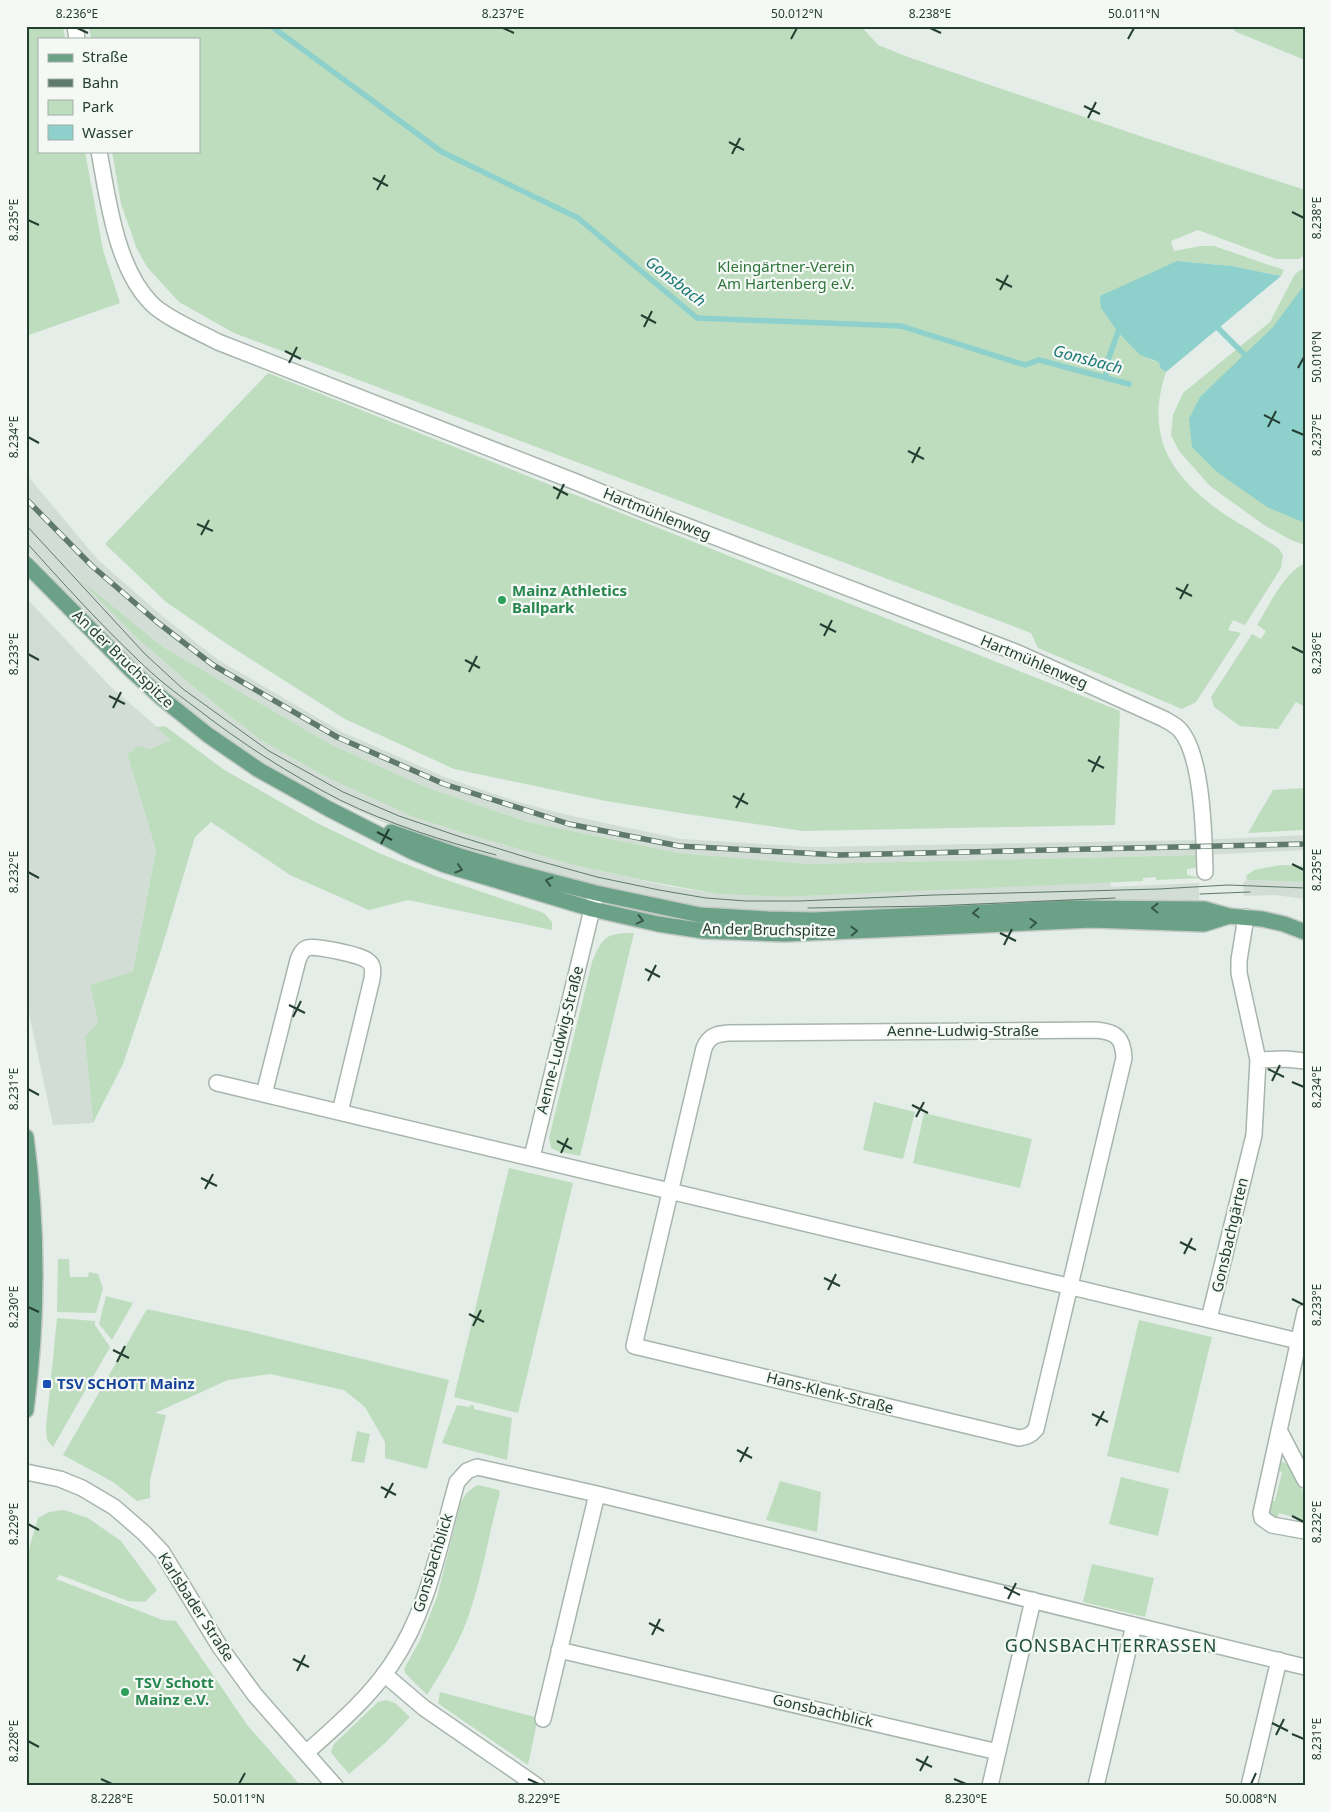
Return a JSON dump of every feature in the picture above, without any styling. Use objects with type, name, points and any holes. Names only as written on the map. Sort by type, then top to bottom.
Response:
[{"type":"main road","name":"An der Bruchspitze","points":[[26,564],[131,670],[163,699],[208,735],[258,770],[413,852],[445,865],[592,909],[658,924],[704,930],[785,934],[1092,920],[1204,924],[1229,916]]},
{"type":"main road","name":"An der Bruchspitze","points":[[329,809],[463,857],[596,893],[700,914],[814,920],[1070,908],[1204,909],[1229,916],[1284,924],[1305,932]]},
{"type":"main road","points":[[26,1137],[34,1210],[36,1252],[34,1314],[26,1410]]},
{"type":"street","name":"Hartmühlenweg","points":[[99,152],[110,214],[124,257],[138,287],[153,305],[182,324],[218,342],[567,478],[637,508],[1018,654],[1156,715],[1179,729],[1189,744],[1194,759],[1204,822],[1205,872]]},
{"type":"street","name":"Aenne-Ludwig-Straße","points":[[532,1157],[596,893]]},
{"type":"street","name":"Gonsbachgärten","points":[[1209,1319],[1254,1135],[1258,1060],[1239,972],[1239,960],[1246,917]]},
{"type":"street","points":[[264,1094],[298,960],[302,952],[308,948],[317,947],[362,958],[369,961],[373,968],[340,1112]]},
{"type":"street","name":"Aenne-Ludwig-Straße","points":[[671,1190],[704,1048],[713,1035],[728,1033],[1096,1030],[1112,1033],[1123,1045],[1124,1058],[1070,1285]]},
{"type":"street","points":[[1258,1060],[1286,1059],[1305,1061]]},
{"type":"street","points":[[217,1083],[1070,1285],[1298,1341]]},
{"type":"street","name":"Hans-Klenk-Straße","points":[[671,1190],[634,1346],[1019,1438],[1027,1436],[1036,1428],[1070,1285]]},
{"type":"street","points":[[1305,1312],[1261,1513],[1262,1518],[1272,1525],[1305,1532]]},
{"type":"street","points":[[1279,1430],[1305,1480]]},
{"type":"street","name":"Gonsbachblick","points":[[306,1753],[364,1699],[384,1674],[411,1632],[431,1582],[457,1482],[466,1471],[477,1467],[597,1494],[1305,1666]]},
{"type":"street","name":"Karlsbader Straße","points":[[26,1472],[60,1479],[82,1488],[114,1507],[144,1533],[162,1552],[220,1647],[255,1695],[335,1786]]},
{"type":"street","points":[[543,1719],[597,1494]]},
{"type":"street","points":[[990,1786],[1033,1600]]},
{"type":"street","points":[[1096,1786],[1134,1625]]},
{"type":"street","name":"Gonsbachblick","points":[[560,1650],[998,1752]]},
{"type":"street","points":[[1249,1786],[1279,1660]]},
{"type":"street","points":[[384,1674],[424,1708],[537,1786]]},
{"type":"shaded area","points":[[26,474],[97,559],[161,615],[217,659],[340,731],[447,778],[518,802],[572,816],[681,839],[813,847],[1199,840],[1305,835],[1305,850],[1200,855],[810,864],[679,853],[528,822],[428,788],[332,745],[163,647],[83,582],[137,638],[189,683],[259,739],[326,777],[413,817],[574,865],[667,886],[718,894],[784,897],[1110,882],[1111,887],[1199,883],[1199,903],[774,915],[713,911],[557,878],[410,833],[320,794],[267,764],[229,739],[176,699],[125,653],[26,550]]},
{"type":"shaded area","points":[[26,598],[111,687],[172,740],[150,749],[143,748],[127,753],[156,849],[133,971],[90,985],[98,1023],[85,1036],[93,1123],[53,1125],[26,1000]]},
{"type":"shaded area","points":[[1247,880],[1305,882],[1305,899],[1275,895],[1244,896],[1243,883]]},
{"type":"green space","points":[[26,26],[63,26],[65,38],[38,38],[38,152],[85,152],[103,250],[120,303],[26,336]]},
{"type":"green space","name":"Kleingärtner-Verein Am Hartenberg e.V.","points":[[89,26],[861,26],[878,45],[908,57],[1305,190],[1305,255],[1299,259],[1276,259],[1198,230],[1171,241],[1174,251],[1201,246],[1214,246],[1284,270],[1281,276],[1232,266],[1177,261],[1151,360],[1159,362],[1160,368],[1166,372],[1160,396],[1158,417],[1161,436],[1167,454],[1177,470],[1206,500],[1224,514],[1279,549],[1283,555],[1281,568],[1245,625],[1233,620],[1228,630],[1241,633],[1196,702],[1182,709],[1038,648],[1031,633],[234,333],[179,302],[147,267],[137,249],[121,204],[112,152],[200,152],[200,38],[91,38]]},
{"type":"green space","points":[[1231,26],[1305,26],[1305,60],[1236,32]]},
{"type":"green space","points":[[1305,267],[1305,545],[1291,540],[1264,525],[1210,486],[1179,451],[1171,435],[1173,415],[1183,393],[1270,322],[1295,274]]},
{"type":"green space","name":"Mainz Athletics Ballpark","points":[[268,373],[1120,711],[1115,825],[803,831],[606,801],[454,769],[345,719],[227,644],[166,602],[105,544]]},
{"type":"green space","points":[[1305,564],[1305,707],[1296,702],[1278,729],[1240,726],[1214,707],[1211,697],[1252,634],[1261,639],[1266,631],[1257,625],[1266,609],[1291,573]]},
{"type":"green space","points":[[78,578],[163,647],[332,745],[428,788],[528,822],[679,853],[810,864],[1200,855],[1199,867],[1187,869],[1187,875],[1202,878],[1156,880],[1156,877],[1143,878],[1143,881],[784,897],[718,894],[574,865],[413,817],[326,777],[259,739],[189,683],[137,638]]},
{"type":"green space","points":[[165,726],[223,769],[317,823],[379,853],[438,877],[544,913],[552,922],[552,930],[408,900],[369,910],[290,875],[211,822],[195,837],[162,947],[123,1064],[93,1123],[85,1036],[98,1023],[90,985],[133,971],[156,850],[127,753],[133,751],[137,746],[150,749],[171,740],[156,727]]},
{"type":"green space","points":[[1305,788],[1305,830],[1248,833],[1273,790]]},
{"type":"green space","points":[[1280,865],[1305,866],[1305,882],[1247,880],[1246,876],[1254,870]]},
{"type":"green space","points":[[634,933],[580,1156],[557,1151],[551,1148],[549,1138],[592,962],[599,946],[611,935]]},
{"type":"green space","points":[[874,1102],[915,1112],[903,1159],[863,1150]]},
{"type":"green space","points":[[924,1113],[1032,1139],[1020,1188],[913,1163]]},
{"type":"green space","points":[[509,1168],[573,1183],[518,1413],[454,1397]]},
{"type":"green space","points":[[58,1259],[69,1259],[70,1277],[88,1277],[89,1272],[98,1274],[103,1288],[96,1313],[57,1312]]},
{"type":"green space","points":[[106,1296],[133,1303],[112,1340],[99,1324]]},
{"type":"green space","points":[[147,1309],[449,1380],[427,1469],[385,1458],[385,1442],[365,1407],[344,1390],[270,1374],[228,1380],[155,1413],[166,1415],[150,1480],[150,1498],[137,1501],[113,1482],[63,1455]]},
{"type":"green space","points":[[57,1318],[95,1321],[95,1325],[110,1347],[53,1447],[47,1440],[46,1428]]},
{"type":"green space","points":[[1139,1320],[1212,1337],[1179,1473],[1107,1456]]},
{"type":"green space","points":[[457,1405],[469,1407],[471,1405],[474,1406],[474,1409],[512,1418],[507,1460],[442,1443]]},
{"type":"green space","points":[[357,1431],[370,1434],[364,1463],[351,1461]]},
{"type":"green space","points":[[1283,1462],[1289,1465],[1305,1496],[1305,1519],[1296,1524],[1297,1518],[1279,1513],[1277,1520],[1272,1516],[1269,1509],[1270,1500],[1275,1501],[1282,1472],[1277,1470],[1280,1463]]},
{"type":"green space","points":[[1121,1477],[1169,1489],[1158,1536],[1109,1524]]},
{"type":"green space","points":[[780,1481],[821,1492],[817,1532],[766,1520]]},
{"type":"green space","points":[[478,1485],[499,1490],[500,1492],[484,1561],[464,1628],[427,1695],[405,1673],[404,1669],[420,1640],[437,1597],[461,1502],[468,1492]]},
{"type":"green space","name":"TSV Schott Mainz e.V.","points":[[64,1510],[88,1518],[121,1541],[157,1590],[145,1602],[128,1601],[60,1575],[56,1579],[163,1620],[176,1621],[248,1726],[301,1786],[26,1786],[26,1559],[38,1518],[49,1512]]},
{"type":"green space","points":[[1092,1564],[1154,1578],[1145,1617],[1083,1602]]},
{"type":"green space","points":[[440,1692],[538,1718],[528,1765],[438,1703]]},
{"type":"green space","points":[[386,1700],[395,1703],[410,1717],[385,1743],[349,1774],[331,1752],[334,1744],[378,1702]]},
{"type":"water","points":[[1177,261],[1232,266],[1281,276],[1166,372],[1160,368],[1159,362],[1140,355],[1118,332],[1101,308],[1100,296]]},
{"type":"water","points":[[1305,284],[1305,523],[1267,507],[1217,472],[1192,447],[1189,419],[1200,397],[1273,327]]},
{"type":"waterway","name":"Gonsbach","points":[[271,26],[442,152],[578,218],[697,318],[901,326],[1025,365],[1039,360],[1129,384]]},
{"type":"waterway","points":[[1218,328],[1245,355]]},
{"type":"waterway","points":[[1104,377],[1108,371],[1108,360],[1118,332]]},
{"type":"tram line","points":[[26,525],[145,654],[183,689],[269,751],[343,792],[399,816],[532,859],[597,877],[659,890],[706,898],[746,901],[800,901],[1228,885],[1305,888]]},
{"type":"tram line","points":[[26,542],[95,617],[145,667],[181,697],[248,746],[302,780],[359,809],[416,831],[496,855]]},
{"type":"tram line","points":[[1200,894],[1250,892]]},
{"type":"tram line","points":[[808,908],[934,906],[1115,898]]},
{"type":"railway","points":[[26,499],[92,566],[157,622],[213,665],[337,737],[444,784],[569,824],[679,846],[839,855],[1305,844]]},
{"type":"place","name":"Mainz Athletics Ballpark","points":[[502,600]]},
{"type":"place","name":"TSV SCHOTT Mainz","points":[[47,1384]]},
{"type":"place","name":"TSV Schott Mainz e.V.","points":[[125,1692]]},
{"type":"district","name":"GONSBACHTERRASSEN","points":[[1111,1646]]}]
